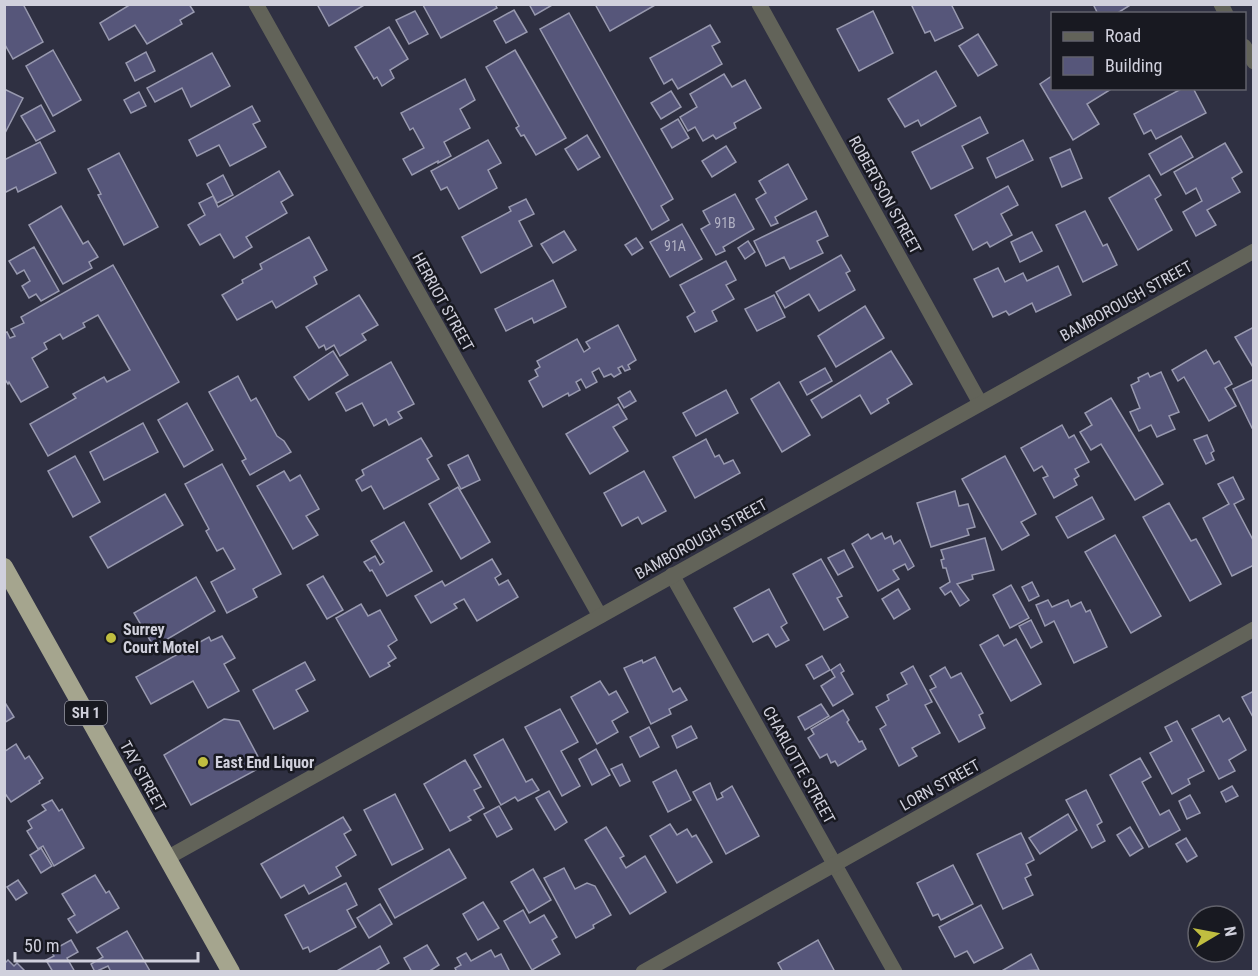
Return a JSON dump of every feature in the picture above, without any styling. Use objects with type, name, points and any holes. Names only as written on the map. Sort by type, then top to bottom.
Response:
[{"type":"highway","name":"TAY STREET","points":[[4,567],[231,972]]},
{"type":"street","name":"HERRIOT STREET","points":[[256,4],[600,616]]},
{"type":"street","name":"ROBERTSON STREET","points":[[759,4],[980,403]]},
{"type":"street","points":[[1246,48],[1254,62]]},
{"type":"street","name":"BAMBOROUGH STREET","points":[[167,858],[1254,250]]},
{"type":"street","name":"CHARLOTTE STREET","points":[[672,575],[895,972]]},
{"type":"street","name":"LORN STREET","points":[[643,972],[1254,629]]},
{"type":"building","points":[[4,4],[23,4],[43,42],[13,59],[4,43]]},
{"type":"building","points":[[131,4],[189,4],[194,12],[180,20],[182,24],[147,44],[135,25],[109,40],[100,23]]},
{"type":"building","points":[[317,4],[366,4],[329,26]]},
{"type":"building","points":[[495,4],[497,8],[441,38],[423,5]]},
{"type":"building","points":[[529,4],[554,4],[535,15]]},
{"type":"building","points":[[595,4],[657,4],[610,31]]},
{"type":"building","points":[[911,4],[951,4],[963,28],[935,41],[930,31],[925,33]]},
{"type":"building","points":[[1093,4],[1132,4],[1119,12],[1097,12]]},
{"type":"building","points":[[514,10],[527,32],[506,43],[494,21]]},
{"type":"building","points":[[415,11],[428,34],[409,44],[396,20]]},
{"type":"building","points":[[873,11],[893,53],[859,71],[837,29]]},
{"type":"building","points":[[569,13],[673,199],[661,206],[669,220],[652,230],[540,29]]},
{"type":"building","points":[[710,25],[720,42],[712,46],[722,64],[678,89],[672,79],[664,84],[650,58]]},
{"type":"building","points":[[389,27],[408,59],[390,70],[394,78],[382,86],[377,77],[374,79],[355,47]]},
{"type":"building","points":[[978,34],[997,65],[978,76],[959,46]]},
{"type":"building","points":[[53,50],[81,100],[53,116],[26,66]]},
{"type":"building","points":[[515,50],[566,138],[536,155],[524,135],[521,136],[516,128],[519,126],[486,67]]},
{"type":"building","points":[[146,52],[155,71],[135,81],[126,63]]},
{"type":"building","points":[[212,53],[230,86],[191,107],[182,88],[155,102],[147,88]]},
{"type":"building","points":[[936,71],[956,106],[921,126],[918,120],[905,127],[888,99]]},
{"type":"building","points":[[724,74],[732,87],[745,80],[761,108],[734,123],[736,128],[716,139],[713,135],[703,141],[695,127],[688,131],[680,117],[697,107],[690,94]]},
{"type":"building","points":[[1051,77],[1051,90],[1110,90],[1087,104],[1099,124],[1073,140],[1040,84]]},
{"type":"building","points":[[465,79],[475,100],[460,109],[470,128],[444,142],[451,156],[412,175],[403,159],[424,148],[413,128],[410,130],[401,113]]},
{"type":"building","points":[[4,89],[23,98],[4,135]]},
{"type":"building","points":[[1179,90],[1194,90],[1206,113],[1156,139],[1151,130],[1144,134],[1134,114]]},
{"type":"building","points":[[671,91],[681,107],[661,119],[651,103]]},
{"type":"building","points":[[139,92],[146,106],[131,113],[124,100]]},
{"type":"building","points":[[41,105],[55,131],[36,141],[21,116]]},
{"type":"building","points":[[252,106],[260,121],[253,124],[266,147],[230,166],[219,145],[197,156],[189,140]]},
{"type":"building","points":[[980,117],[988,133],[962,146],[973,168],[931,189],[912,152]]},
{"type":"building","points":[[678,119],[689,138],[672,148],[661,129]]},
{"type":"building","points":[[587,135],[600,157],[578,170],[565,149]]},
{"type":"building","points":[[1181,136],[1193,157],[1161,175],[1149,154]]},
{"type":"building","points":[[488,140],[501,163],[488,170],[497,188],[459,209],[447,187],[441,190],[431,171]]},
{"type":"building","points":[[1023,140],[1033,160],[996,178],[987,158]]},
{"type":"building","points":[[40,142],[56,173],[18,192],[16,187],[4,193],[4,160]]},
{"type":"building","points":[[1225,143],[1242,172],[1232,178],[1240,192],[1207,210],[1216,225],[1196,236],[1183,212],[1202,201],[1196,188],[1186,194],[1174,172]]},
{"type":"building","points":[[726,146],[736,162],[712,177],[702,161]]},
{"type":"building","points":[[1070,149],[1082,178],[1062,187],[1050,158]]},
{"type":"building","points":[[119,153],[158,227],[124,245],[98,195],[101,194],[88,169]]},
{"type":"building","points":[[788,164],[807,199],[775,217],[778,223],[771,226],[756,199],[766,193],[759,181]]},
{"type":"building","points":[[279,171],[293,195],[281,202],[287,213],[246,237],[252,247],[234,258],[220,234],[200,245],[188,225],[205,215],[199,203],[213,196],[218,207]]},
{"type":"building","points":[[223,175],[233,195],[217,203],[207,184]]},
{"type":"building","points":[[1149,175],[1161,195],[1155,199],[1172,230],[1138,250],[1109,198]]},
{"type":"building","points":[[1008,186],[1018,205],[1001,214],[1012,235],[990,247],[987,242],[973,250],[955,215]]},
{"type":"building","points":[[735,194],[754,229],[723,247],[725,251],[716,255],[701,229],[710,224],[703,211]]},
{"type":"building","points":[[526,199],[534,214],[519,221],[532,246],[481,273],[462,237],[511,211],[509,207]]},
{"type":"building","points":[[61,206],[83,244],[88,241],[98,257],[89,262],[92,268],[63,284],[29,225]]},
{"type":"building","points":[[816,211],[828,236],[817,241],[823,253],[790,269],[784,257],[766,266],[754,241]]},
{"type":"building","points":[[1085,211],[1103,246],[1107,244],[1117,265],[1083,282],[1056,225]]},
{"type":"building","points":[[682,224],[702,259],[670,277],[650,242]]},
{"type":"building","points":[[564,231],[576,250],[553,263],[541,244]]},
{"type":"building","points":[[1032,232],[1042,251],[1020,262],[1011,242]]},
{"type":"building","points":[[309,237],[327,270],[314,277],[317,284],[276,308],[272,301],[237,320],[222,295],[262,269],[260,264]]},
{"type":"building","points":[[636,238],[643,248],[632,255],[625,245]]},
{"type":"building","points":[[748,241],[755,252],[745,259],[738,248]]},
{"type":"building","points":[[34,247],[59,291],[41,301],[36,294],[29,298],[22,286],[30,281],[24,270],[17,274],[9,261]]},
{"type":"building","points":[[841,255],[850,271],[846,273],[855,290],[819,311],[809,294],[785,308],[776,292]]},
{"type":"building","points":[[726,261],[736,280],[726,285],[734,299],[712,311],[717,321],[695,332],[687,317],[695,312],[680,285]]},
{"type":"building","points":[[113,265],[179,382],[48,456],[30,424],[76,398],[73,394],[104,377],[107,382],[130,370],[98,315],[83,323],[85,327],[63,339],[60,334],[44,343],[47,349],[32,358],[48,387],[21,402],[4,378],[4,333],[7,332],[10,338],[15,336],[11,329],[24,323],[21,317]]},
{"type":"building","points":[[1058,266],[1071,295],[1036,312],[1032,303],[1009,315],[1006,311],[993,317],[974,279],[998,268],[1005,282],[1023,273],[1027,281]]},
{"type":"building","points":[[553,280],[566,307],[534,323],[532,318],[506,331],[495,309]]},
{"type":"building","points":[[359,295],[378,325],[362,334],[366,340],[340,356],[334,345],[326,350],[324,345],[319,348],[306,327]]},
{"type":"building","points":[[774,295],[785,317],[757,331],[745,309]]},
{"type":"building","points":[[865,306],[884,338],[836,367],[818,336]]},
{"type":"building","points":[[618,325],[636,360],[628,365],[630,369],[625,371],[622,366],[618,368],[621,373],[614,377],[611,374],[604,377],[599,368],[592,372],[597,382],[586,388],[581,379],[576,382],[580,390],[569,396],[568,393],[543,407],[529,381],[538,376],[535,370],[540,367],[537,361],[577,339],[584,352],[590,348],[586,342]]},
{"type":"building","points":[[1254,327],[1254,369],[1235,337]]},
{"type":"building","points":[[1206,350],[1214,364],[1219,361],[1232,384],[1225,388],[1236,406],[1209,421],[1184,377],[1178,381],[1172,370]]},
{"type":"building","points":[[333,351],[348,375],[309,400],[294,377]]},
{"type":"building","points":[[891,351],[912,384],[887,399],[889,403],[871,414],[860,395],[822,418],[811,400]]},
{"type":"building","points":[[391,362],[414,404],[398,412],[402,418],[389,425],[386,419],[374,426],[362,403],[346,411],[336,393]]},
{"type":"building","points":[[825,368],[832,381],[807,395],[800,382]]},
{"type":"building","points":[[1161,372],[1179,412],[1169,416],[1175,429],[1157,437],[1151,425],[1139,431],[1130,412],[1140,408],[1131,385],[1148,373],[1150,377]]},
{"type":"building","points":[[238,376],[251,401],[256,398],[277,436],[284,441],[291,452],[250,475],[242,461],[246,459],[209,392]]},
{"type":"building","points":[[1254,379],[1254,427],[1252,428],[1233,389]]},
{"type":"building","points":[[779,382],[810,435],[782,452],[751,399]]},
{"type":"building","points":[[726,390],[738,413],[696,436],[683,413]]},
{"type":"building","points":[[630,391],[636,401],[624,408],[618,398]]},
{"type":"building","points":[[1111,398],[1163,484],[1135,500],[1101,444],[1091,450],[1080,432],[1092,425],[1085,413]]},
{"type":"building","points":[[187,403],[213,450],[184,467],[158,420]]},
{"type":"building","points":[[618,404],[627,419],[613,427],[628,451],[590,474],[566,434]]},
{"type":"building","points":[[143,423],[158,452],[104,480],[90,452]]},
{"type":"building","points":[[1062,425],[1069,438],[1074,435],[1089,462],[1075,469],[1079,476],[1074,479],[1077,485],[1054,498],[1043,478],[1048,476],[1042,466],[1034,471],[1021,448]]},
{"type":"building","points":[[1207,435],[1214,451],[1211,453],[1214,460],[1206,464],[1194,440]]},
{"type":"building","points":[[421,438],[432,456],[427,459],[439,479],[384,509],[371,486],[362,491],[356,480],[364,475],[362,470]]},
{"type":"building","points":[[706,439],[715,457],[719,455],[724,464],[733,460],[740,473],[695,498],[673,457]]},
{"type":"building","points":[[468,455],[480,480],[461,489],[448,465]]},
{"type":"building","points":[[75,456],[100,502],[73,517],[48,471]]},
{"type":"building","points":[[1005,456],[1036,514],[1021,522],[1029,535],[1002,550],[962,479]]},
{"type":"building","points":[[222,464],[281,574],[253,589],[257,597],[227,613],[211,582],[235,569],[223,548],[217,551],[206,531],[209,529],[185,484]]},
{"type":"building","points":[[284,471],[290,481],[300,475],[319,509],[306,516],[318,535],[293,549],[257,486]]},
{"type":"building","points":[[644,471],[666,511],[642,524],[638,517],[622,526],[604,493]]},
{"type":"building","points":[[1233,477],[1244,499],[1234,504],[1254,542],[1254,565],[1232,576],[1203,518],[1229,504],[1218,484]]},
{"type":"building","points":[[458,487],[490,542],[461,559],[429,504]]},
{"type":"building","points":[[955,491],[959,506],[968,504],[975,527],[967,529],[969,535],[931,547],[917,503]]},
{"type":"building","points":[[165,494],[183,525],[108,568],[90,537]]},
{"type":"building","points":[[1092,497],[1104,519],[1068,538],[1056,517]]},
{"type":"building","points":[[1169,503],[1191,541],[1196,539],[1221,584],[1190,601],[1143,517]]},
{"type":"building","points":[[404,522],[432,571],[387,596],[372,570],[370,571],[364,562],[375,556],[380,565],[384,562],[371,541]]},
{"type":"building","points":[[882,533],[885,539],[891,536],[894,544],[900,540],[914,566],[908,570],[905,564],[893,570],[899,579],[878,591],[852,544],[868,534],[871,539]]},
{"type":"building","points":[[1115,535],[1161,616],[1131,633],[1085,552]]},
{"type":"building","points":[[985,538],[994,570],[972,575],[973,579],[957,584],[969,600],[960,606],[951,591],[945,595],[940,588],[950,582],[946,568],[943,568],[941,560],[944,559],[941,550]]},
{"type":"building","points":[[844,550],[853,567],[838,575],[828,558]]},
{"type":"building","points":[[492,559],[501,574],[495,578],[499,585],[508,580],[518,597],[477,621],[464,599],[454,604],[457,608],[431,623],[415,596],[442,581],[445,586]]},
{"type":"building","points":[[821,559],[842,596],[837,598],[848,617],[824,630],[793,574]]},
{"type":"building","points":[[323,576],[343,610],[327,619],[307,585]]},
{"type":"building","points":[[196,577],[215,611],[154,647],[134,613]]},
{"type":"building","points":[[1032,582],[1039,596],[1029,601],[1022,587]]},
{"type":"building","points":[[1011,585],[1029,618],[1010,628],[993,595]]},
{"type":"building","points":[[769,589],[787,623],[781,627],[789,640],[776,647],[768,634],[753,642],[734,608]]},
{"type":"building","points":[[898,589],[910,609],[894,619],[882,599]]},
{"type":"building","points":[[1048,600],[1052,607],[1068,600],[1071,607],[1081,602],[1086,612],[1090,610],[1107,647],[1074,663],[1054,621],[1045,626],[1036,605]]},
{"type":"building","points":[[361,604],[368,616],[380,610],[397,640],[388,646],[396,658],[388,663],[390,666],[370,677],[336,618]]},
{"type":"building","points":[[1031,620],[1042,642],[1031,648],[1019,626]]},
{"type":"building","points":[[998,635],[1004,646],[1016,639],[1041,684],[1011,701],[980,645]]},
{"type":"building","points":[[222,636],[235,658],[224,664],[239,691],[208,708],[193,681],[151,704],[136,677],[209,637],[211,641]]},
{"type":"building","points":[[822,656],[830,670],[814,679],[806,665]]},
{"type":"building","points":[[655,657],[673,692],[680,688],[687,700],[669,709],[671,714],[651,724],[624,668]]},
{"type":"building","points":[[305,662],[315,680],[296,690],[308,711],[274,729],[253,690]]},
{"type":"building","points":[[840,664],[844,671],[841,673],[853,694],[833,706],[821,686],[835,677],[831,670]]},
{"type":"building","points":[[913,666],[932,702],[925,705],[940,733],[912,748],[917,756],[899,766],[880,729],[886,725],[876,707],[889,700],[887,695],[907,684],[901,673]]},
{"type":"building","points":[[945,667],[951,678],[961,673],[983,713],[979,715],[985,728],[959,742],[930,690],[936,687],[930,676]]},
{"type":"building","points":[[600,681],[609,695],[616,691],[628,712],[612,721],[618,732],[597,744],[571,697]]},
{"type":"building","points":[[1254,691],[1254,719],[1242,697]]},
{"type":"building","points":[[4,701],[14,717],[4,723]]},
{"type":"building","points":[[821,704],[829,716],[805,730],[798,717]]},
{"type":"building","points":[[560,709],[578,742],[561,751],[580,786],[562,796],[525,727]]},
{"type":"building","points":[[843,710],[849,720],[847,722],[866,749],[838,766],[835,761],[831,763],[827,754],[820,758],[808,738],[814,734],[811,729]]},
{"type":"building","points":[[1219,715],[1223,722],[1229,718],[1246,750],[1229,760],[1235,771],[1219,779],[1192,729]]},
{"type":"building","points":[[224,719],[239,721],[263,766],[191,805],[164,755]]},
{"type":"building","points":[[1177,721],[1204,771],[1188,779],[1190,784],[1172,794],[1150,753],[1172,741],[1165,727]]},
{"type":"building","points":[[691,726],[697,738],[677,748],[672,736]]},
{"type":"building","points":[[649,727],[659,747],[640,757],[630,737]]},
{"type":"building","points":[[503,739],[526,782],[532,779],[539,790],[518,801],[515,797],[501,805],[474,755]]},
{"type":"building","points":[[16,744],[25,759],[29,756],[43,778],[39,781],[40,783],[11,802],[4,792],[4,752]]},
{"type":"building","points":[[596,749],[610,775],[592,785],[579,759]]},
{"type":"building","points":[[1140,758],[1151,777],[1142,782],[1160,815],[1169,810],[1180,830],[1149,847],[1110,775]]},
{"type":"building","points":[[465,760],[481,787],[474,790],[484,808],[468,817],[471,820],[450,831],[424,784]]},
{"type":"building","points":[[622,764],[630,781],[620,786],[611,769]]},
{"type":"building","points":[[676,770],[691,800],[668,812],[653,782]]},
{"type":"building","points":[[710,783],[717,800],[723,797],[721,793],[732,786],[759,836],[726,854],[693,792]]},
{"type":"building","points":[[1232,786],[1238,796],[1226,802],[1221,792]]},
{"type":"building","points":[[1086,790],[1102,822],[1097,825],[1105,841],[1092,848],[1066,800]]},
{"type":"building","points":[[549,791],[567,822],[555,830],[536,798]]},
{"type":"building","points":[[395,794],[423,849],[392,865],[364,810]]},
{"type":"building","points":[[1190,795],[1200,813],[1187,819],[1179,801]]},
{"type":"building","points":[[52,800],[59,811],[62,809],[84,848],[54,866],[43,846],[38,849],[27,831],[32,828],[28,821],[46,810],[42,805]]},
{"type":"building","points":[[499,806],[512,829],[497,837],[484,814]]},
{"type":"building","points":[[1068,814],[1077,830],[1040,854],[1029,838]]},
{"type":"building","points":[[343,817],[351,830],[344,834],[356,855],[336,867],[341,876],[309,894],[304,885],[281,898],[261,864]]},
{"type":"building","points":[[670,824],[677,835],[687,829],[692,837],[696,835],[712,862],[677,883],[650,836]]},
{"type":"building","points":[[606,827],[624,856],[620,858],[626,868],[645,856],[666,892],[630,914],[585,840]]},
{"type":"building","points":[[1130,827],[1143,848],[1130,856],[1117,835]]},
{"type":"building","points":[[1021,833],[1034,860],[1026,864],[1031,875],[1025,878],[1033,895],[1003,909],[977,854]]},
{"type":"building","points":[[1186,838],[1197,856],[1187,862],[1176,844]]},
{"type":"building","points":[[41,848],[52,866],[41,873],[30,855]]},
{"type":"building","points":[[449,849],[466,878],[395,918],[379,889]]},
{"type":"building","points":[[953,865],[973,904],[941,920],[938,914],[933,916],[917,883]]},
{"type":"building","points":[[564,868],[575,889],[587,883],[595,886],[611,915],[576,938],[544,878]]},
{"type":"building","points":[[533,869],[551,900],[529,913],[511,882]]},
{"type":"building","points":[[95,875],[106,893],[109,891],[119,908],[77,933],[68,919],[75,915],[62,894]]},
{"type":"building","points":[[18,880],[27,893],[16,900],[7,887]]},
{"type":"building","points":[[346,883],[357,905],[347,910],[356,927],[310,952],[308,947],[303,949],[285,915]]},
{"type":"building","points":[[483,902],[499,928],[478,940],[463,914]]},
{"type":"building","points":[[380,904],[392,924],[369,938],[357,918]]},
{"type":"building","points":[[981,905],[1003,948],[974,963],[967,951],[955,957],[939,927]]},
{"type":"building","points":[[523,910],[530,923],[544,915],[557,937],[552,940],[560,954],[532,970],[504,921]]},
{"type":"building","points":[[127,931],[150,971],[111,972],[108,966],[95,972],[91,964],[103,957],[97,948]]},
{"type":"building","points":[[71,940],[78,952],[67,958],[75,972],[53,972],[46,960],[54,956],[51,951]]},
{"type":"building","points":[[818,940],[835,972],[783,972],[778,963]]},
{"type":"building","points":[[427,945],[439,965],[428,972],[412,972],[404,958]]},
{"type":"building","points":[[380,946],[389,963],[374,972],[335,972]]},
{"type":"building","points":[[491,950],[495,957],[501,954],[510,972],[457,972],[455,968],[461,965],[457,958],[466,953],[471,961]]},
{"type":"building","points":[[1031,954],[1039,970],[1000,972]]},
{"type":"building","points":[[8,960],[14,966],[17,963],[26,972],[4,972],[4,964]]},
{"type":"place","name":"Surrey Court Motel","points":[[111,638]]},
{"type":"place","name":"East End Liquor","points":[[203,762]]}]
